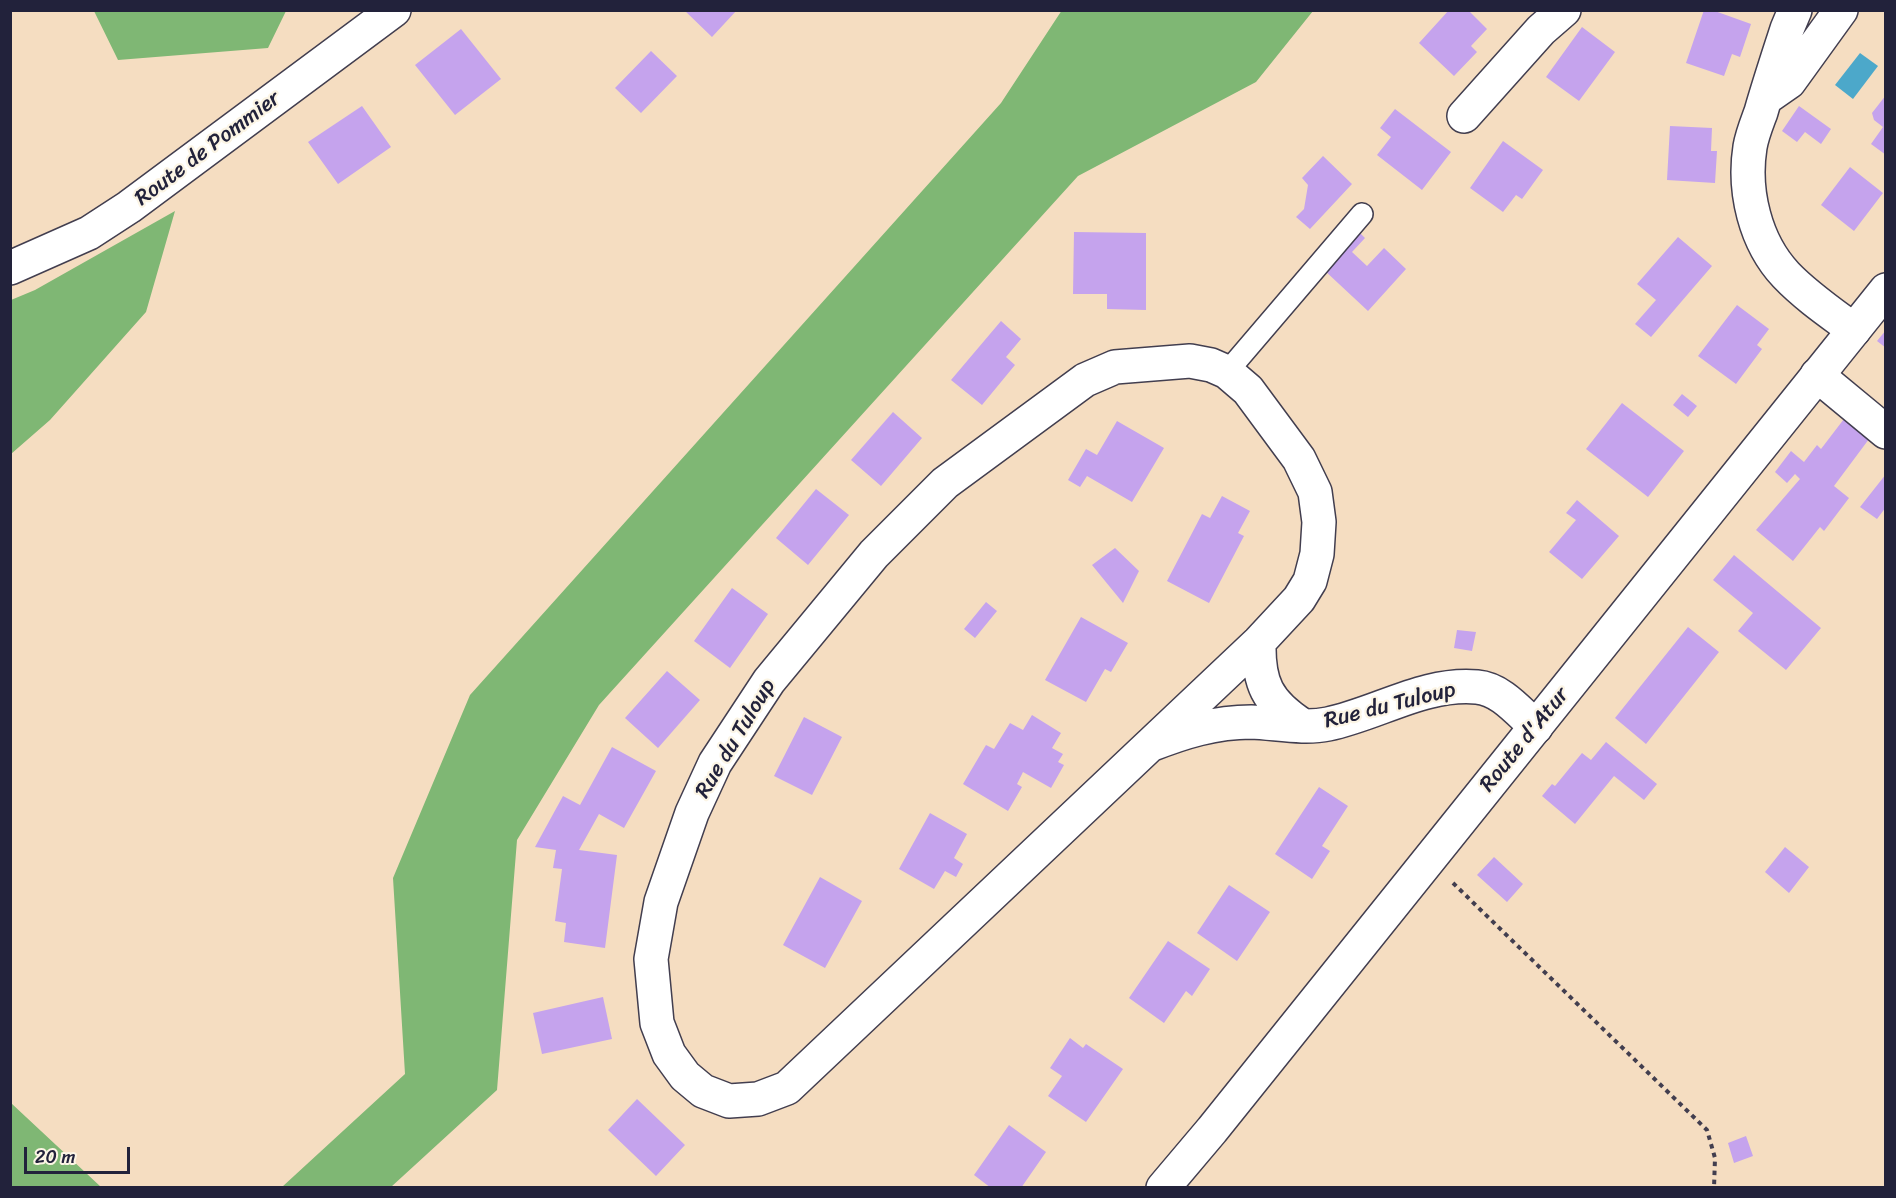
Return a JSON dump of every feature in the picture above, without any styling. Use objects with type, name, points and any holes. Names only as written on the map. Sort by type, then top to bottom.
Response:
[{"type":"street","name":"Route de Pommier","points":[[10,268],[89,233],[129,207],[394,10]]},
{"type":"street","points":[[1464,116],[1541,30],[1564,10]]},
{"type":"street","points":[[1795,10],[1750,146],[1751,201],[1758,232],[1769,254],[1786,275],[1809,297],[1854,330]]},
{"type":"street","points":[[1765,99],[1789,82],[1841,10]]},
{"type":"street","name":"Route d'Atur","points":[[1163,1188],[1886,290]]},
{"type":"street","name":"Rue du Tuloup","points":[[1190,361],[1211,365],[1227,372],[1248,390],[1299,459],[1315,492],[1319,522],[1317,554],[1310,581],[1299,599],[1259,642],[787,1088],[758,1099],[729,1101],[703,1091],[685,1076],[669,1054],[657,1023],[651,959],[661,902],[692,813],[715,764],[769,681],[874,554],[945,483],[1085,380],[1115,367],[1190,361]]},
{"type":"street","points":[[1817,375],[1886,432]]},
{"type":"street","name":"Rue du Tuloup","points":[[1259,642],[1262,682],[1271,699],[1285,714],[1302,725]]},
{"type":"street","name":"Rue du Tuloup","points":[[1149,745],[1183,732],[1214,724],[1248,722],[1325,725],[1352,718],[1413,696],[1460,686],[1480,687],[1501,695],[1536,727]]},
{"type":"lane","points":[[1227,372],[1362,214]]},
{"type":"path","points":[[1429,859],[1707,1130],[1715,1158],[1714,1188]]},
{"type":"green space","points":[[1062,10],[1313,11],[1256,82],[1078,176],[599,705],[517,840],[497,1090],[391,1187],[282,1187],[405,1074],[393,878],[470,695],[1001,103]]},
{"type":"green space","points":[[94,11],[286,11],[268,48],[118,60]]},
{"type":"green space","points":[[175,211],[146,312],[50,420],[11,454],[11,300],[35,290]]},
{"type":"green space","points":[[11,1103],[101,1187],[11,1187]]},
{"type":"water","points":[[1860,53],[1878,66],[1853,99],[1835,85]]},
{"type":"building","points":[[684,10],[737,10],[712,37]]},
{"type":"building","points":[[1449,10],[1468,10],[1487,29],[1471,46],[1477,52],[1454,76],[1419,43]]},
{"type":"building","points":[[1704,10],[1712,10],[1751,24],[1740,57],[1732,54],[1724,76],[1686,63]]},
{"type":"building","points":[[1582,27],[1615,52],[1579,101],[1546,77]]},
{"type":"building","points":[[461,29],[501,79],[455,115],[415,65]]},
{"type":"building","points":[[651,51],[677,76],[641,113],[615,88]]},
{"type":"building","points":[[1886,95],[1886,155],[1871,144],[1883,127],[1874,120],[1872,113]]},
{"type":"building","points":[[362,106],[391,147],[338,184],[308,142]]},
{"type":"building","points":[[1799,106],[1831,129],[1821,144],[1805,132],[1797,142],[1782,131]]},
{"type":"building","points":[[1395,109],[1451,152],[1422,190],[1377,155],[1391,137],[1380,128]]},
{"type":"building","points":[[1670,126],[1712,128],[1711,151],[1717,151],[1715,183],[1667,180]]},
{"type":"building","points":[[1503,141],[1543,170],[1522,199],[1516,195],[1503,212],[1470,188]]},
{"type":"building","points":[[1323,156],[1352,184],[1310,229],[1296,217],[1304,209],[1308,185],[1302,178]]},
{"type":"building","points":[[1850,167],[1883,193],[1854,231],[1821,205]]},
{"type":"building","points":[[1074,232],[1146,233],[1146,310],[1107,309],[1107,294],[1073,294]]},
{"type":"building","points":[[1359,232],[1365,238],[1352,252],[1367,266],[1384,248],[1406,269],[1368,311],[1324,270]]},
{"type":"building","points":[[1678,237],[1712,266],[1651,337],[1635,324],[1656,300],[1637,284]]},
{"type":"building","points":[[1737,305],[1769,329],[1757,345],[1762,349],[1736,384],[1698,356]]},
{"type":"building","points":[[1001,321],[1021,339],[1006,357],[1015,365],[982,405],[951,380]]},
{"type":"building","points":[[1886,330],[1886,348],[1877,341]]},
{"type":"building","points":[[1682,394],[1697,406],[1688,417],[1673,405]]},
{"type":"building","points":[[1622,403],[1684,451],[1648,497],[1586,449]]},
{"type":"building","points":[[893,412],[922,438],[881,486],[851,460]]},
{"type":"building","points":[[1847,415],[1872,435],[1834,486],[1849,498],[1824,531],[1820,527],[1793,561],[1756,530],[1800,479],[1795,474],[1787,483],[1775,472],[1791,451],[1804,462],[1817,445],[1821,449]]},
{"type":"building","points":[[1117,421],[1164,448],[1132,502],[1087,476],[1080,487],[1068,480],[1086,449],[1097,455]]},
{"type":"building","points":[[1886,474],[1886,507],[1877,519],[1860,507]]},
{"type":"building","points":[[816,489],[849,515],[808,565],[776,538]]},
{"type":"building","points":[[1222,496],[1250,511],[1238,533],[1244,536],[1209,603],[1167,581],[1202,514],[1210,518]]},
{"type":"building","points":[[1577,500],[1619,536],[1582,579],[1549,552],[1576,520],[1566,513]]},
{"type":"building","points":[[1115,548],[1139,571],[1123,603],[1092,565]]},
{"type":"building","points":[[1734,555],[1821,628],[1786,670],[1738,631],[1753,613],[1713,580]]},
{"type":"building","points":[[732,588],[768,614],[730,668],[694,641]]},
{"type":"building","points":[[986,602],[997,611],[975,638],[964,629]]},
{"type":"building","points":[[1081,617],[1128,643],[1111,672],[1105,669],[1086,702],[1045,680]]},
{"type":"building","points":[[1688,627],[1719,652],[1646,744],[1615,718]]},
{"type":"building","points":[[1457,630],[1476,632],[1472,651],[1454,648]]},
{"type":"building","points":[[667,671],[700,700],[658,748],[625,718]]},
{"type":"building","points":[[1032,715],[1061,733],[1052,748],[1063,754],[1058,762],[1064,765],[1051,788],[1023,772],[1017,784],[1022,787],[1008,811],[963,784],[986,745],[994,749],[1010,723],[1023,730]]},
{"type":"building","points":[[804,717],[842,737],[812,795],[774,776]]},
{"type":"building","points":[[1606,742],[1657,784],[1644,800],[1614,776],[1575,824],[1542,796],[1552,784],[1555,786],[1582,753],[1591,760]]},
{"type":"building","points":[[612,747],[656,771],[624,828],[599,814],[579,850],[617,855],[605,948],[564,942],[566,923],[555,921],[562,869],[553,868],[556,850],[535,847],[563,796],[580,805]]},
{"type":"building","points":[[1319,787],[1348,806],[1322,846],[1330,851],[1312,879],[1275,854]]},
{"type":"building","points":[[930,813],[967,834],[954,858],[963,864],[956,877],[945,871],[934,889],[899,869]]},
{"type":"building","points":[[1785,847],[1809,867],[1789,893],[1765,872]]},
{"type":"building","points":[[1494,857],[1523,884],[1507,902],[1477,875]]},
{"type":"building","points":[[820,877],[862,901],[825,968],[783,945]]},
{"type":"building","points":[[1229,885],[1270,912],[1237,961],[1197,933]]},
{"type":"building","points":[[1168,941],[1210,969],[1192,996],[1186,991],[1164,1023],[1129,998]]},
{"type":"building","points":[[603,997],[612,1039],[542,1054],[533,1013]]},
{"type":"building","points":[[1070,1038],[1083,1048],[1086,1044],[1123,1069],[1086,1122],[1048,1096],[1062,1076],[1050,1068]]},
{"type":"building","points":[[637,1099],[685,1145],[656,1176],[608,1130]]},
{"type":"building","points":[[1009,1125],[1046,1152],[1021,1188],[991,1188],[974,1175]]},
{"type":"building","points":[[1746,1136],[1753,1156],[1734,1163],[1728,1143]]}]
